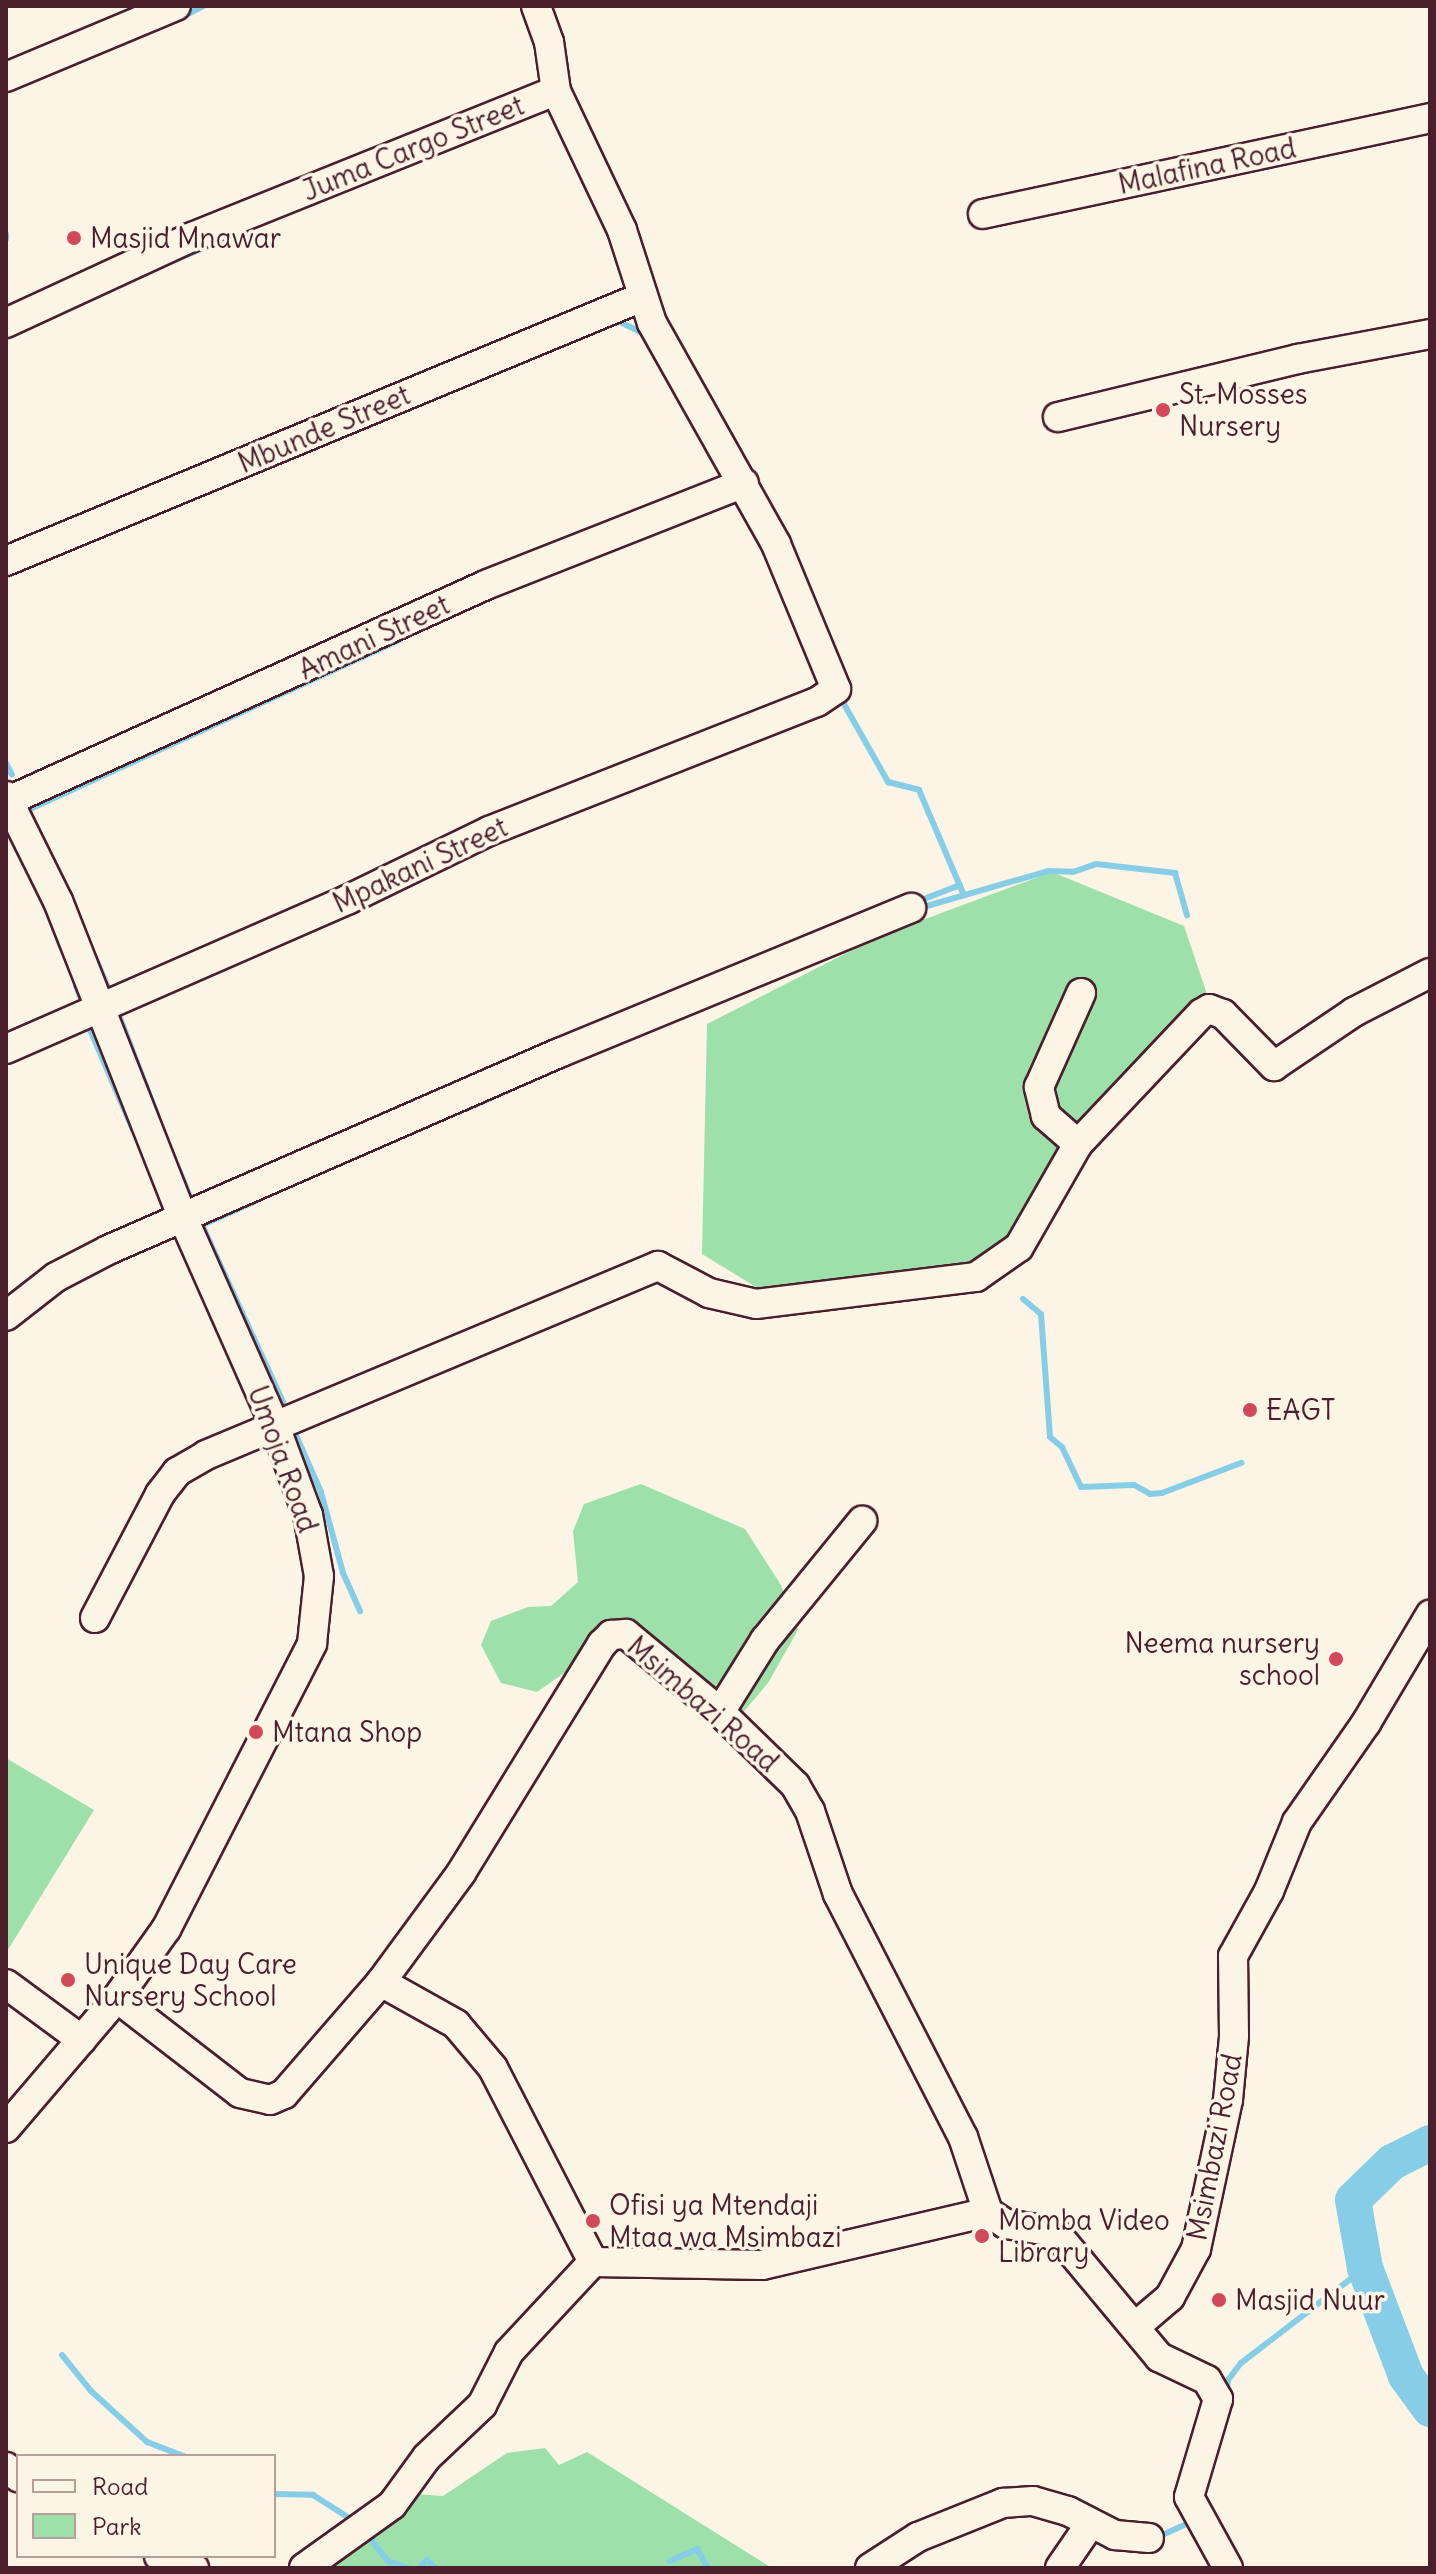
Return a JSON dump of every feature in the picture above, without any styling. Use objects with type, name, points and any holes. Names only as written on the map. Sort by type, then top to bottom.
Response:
[{"type":"street","points":[[6,77],[176,6]]},
{"type":"street","points":[[536,6],[549,42],[556,91],[622,230],[642,297],[744,483]]},
{"type":"street","name":"Juma Cargo Street","points":[[6,323],[192,237],[556,91]]},
{"type":"street","name":"Malafina Road","points":[[983,214],[1430,118]]},
{"type":"street","name":"Mbunde Street","points":[[6,561],[642,297]]},
{"type":"street","points":[[1058,417],[1298,359],[1430,334]]},
{"type":"street","name":"Mpakani Street","points":[[6,1049],[349,899],[489,831],[817,702],[836,689],[776,544],[744,483]]},
{"type":"street","name":"Amani Street","points":[[7,800],[488,584],[744,483]]},
{"type":"street","name":"Umoja Road","points":[[6,2128],[117,1998],[166,1929],[312,1644],[319,1576],[308,1515],[275,1426],[183,1218],[58,901],[7,800]]},
{"type":"street","points":[[6,1316],[56,1277],[183,1218],[559,1053],[911,908]]},
{"type":"street","points":[[95,1618],[160,1494],[177,1472],[275,1426],[658,1266],[709,1293],[756,1304],[976,1277],[1019,1247],[1078,1144],[1155,1058],[1209,1009],[1227,1018],[1274,1066],[1354,1012],[1430,973]]},
{"type":"street","points":[[1078,1144],[1046,1116],[1039,1087],[1081,993]]},
{"type":"street","points":[[720,1712],[765,1640],[862,1521]]},
{"type":"street","name":"Msimbazi Road","points":[[1136,2326],[1170,2297],[1196,2249],[1228,2100],[1234,2036],[1233,1956],[1269,1891],[1297,1822],[1366,1723],[1430,1615]]},
{"type":"street","name":"Msimbazi Road","points":[[117,1998],[240,2093],[270,2100],[284,2094],[381,1982],[461,1873],[611,1635],[626,1634],[720,1712],[795,1785],[810,1811],[838,1894],[963,2137],[988,2212]]},
{"type":"street","points":[[381,1982],[456,2024],[493,2068],[593,2262]]},
{"type":"street","points":[[6,1984],[82,2040]]},
{"type":"street","points":[[304,2568],[392,2505],[427,2457],[482,2405],[509,2352],[593,2262],[762,2265],[988,2212],[1006,2224],[1055,2232],[1159,2357],[1198,2373],[1218,2399],[1188,2490],[1228,2568]]},
{"type":"street","points":[[870,2568],[899,2549],[980,2510],[1033,2501],[1068,2511],[1115,2535],[1149,2538]]},
{"type":"street","points":[[1060,2568],[1086,2530]]},
{"type":"street","points":[[165,2558],[194,2568]]},
{"type":"green space","points":[[1052,872],[1184,926],[1215,1018],[1146,1049],[1078,1146],[1055,1214],[995,1264],[782,1303],[702,1254],[707,1024],[882,935]]},
{"type":"green space","points":[[641,1484],[745,1529],[781,1585],[798,1630],[768,1683],[740,1716],[603,1636],[583,1648],[570,1669],[537,1692],[501,1683],[481,1645],[491,1621],[528,1607],[551,1606],[578,1582],[573,1531],[584,1504]]},
{"type":"green space","points":[[6,1758],[94,1810],[6,1953]]},
{"type":"green space","points":[[545,2448],[559,2465],[587,2452],[772,2568],[296,2568],[416,2494],[443,2496],[507,2453]]},
{"type":"waterway","points":[[182,17],[204,6]]},
{"type":"waterway","points":[[370,151],[445,121]]},
{"type":"waterway","points":[[6,234],[6,239]]},
{"type":"waterway","points":[[170,262],[237,234]]},
{"type":"waterway","points":[[616,320],[645,334]]},
{"type":"waterway","points":[[30,814],[28,810],[399,640]]},
{"type":"waterway","points":[[840,697],[888,782],[919,790],[963,893]]},
{"type":"waterway","points":[[6,763],[12,775]]},
{"type":"waterway","points":[[920,908],[1048,871],[1073,872],[1096,864],[1175,873],[1187,915]]},
{"type":"waterway","points":[[916,902],[960,885]]},
{"type":"waterway","points":[[45,905],[61,947]]},
{"type":"waterway","points":[[94,955],[110,992]]},
{"type":"waterway","points":[[76,986],[83,1004]]},
{"type":"waterway","points":[[117,1010],[157,1115]]},
{"type":"waterway","points":[[88,1025],[133,1130]]},
{"type":"waterway","points":[[466,1109],[504,1092]]},
{"type":"waterway","points":[[179,1170],[193,1204]]},
{"type":"waterway","points":[[258,1200],[202,1225],[283,1402]]},
{"type":"waterway","points":[[1023,1299],[1041,1314],[1050,1437],[1062,1447],[1081,1487],[1134,1485],[1150,1494],[1162,1493],[1241,1463]]},
{"type":"waterway","points":[[295,1433],[321,1492],[343,1573],[360,1611]]},
{"type":"waterway","points":[[1430,2143],[1392,2162],[1353,2200],[1365,2268],[1406,2376],[1430,2409]]},
{"type":"waterway","points":[[1227,2392],[1228,2380],[1241,2363],[1365,2268]]},
{"type":"waterway","points":[[62,2355],[91,2391],[147,2442],[179,2454]]},
{"type":"waterway","points":[[276,2494],[313,2495],[354,2521]]},
{"type":"waterway","points":[[1158,2537],[1195,2520]]},
{"type":"waterway","points":[[366,2533],[388,2561],[408,2568]]},
{"type":"waterway","points":[[670,2561],[697,2549],[708,2568]]},
{"type":"waterway","points":[[419,2568],[427,2560],[435,2568]]},
{"type":"place","name":"Masjid Mnawar","points":[[74,238]]},
{"type":"place","name":"St. Mosses Nursery","points":[[1163,410]]},
{"type":"place","name":"EAGT","points":[[1250,1410]]},
{"type":"place","name":"Neema nursery school","points":[[1336,1659]]},
{"type":"place","name":"Mtana Shop","points":[[256,1732]]},
{"type":"place","name":"Unique Day Care Nursery School","points":[[68,1980]]},
{"type":"place","name":"Ofisi ya Mtendaji Mtaa wa Msimbazi","points":[[593,2221]]},
{"type":"place","name":"Momba Video Library","points":[[982,2236]]},
{"type":"place","name":"Masjid Nuur","points":[[1219,2300]]}]
